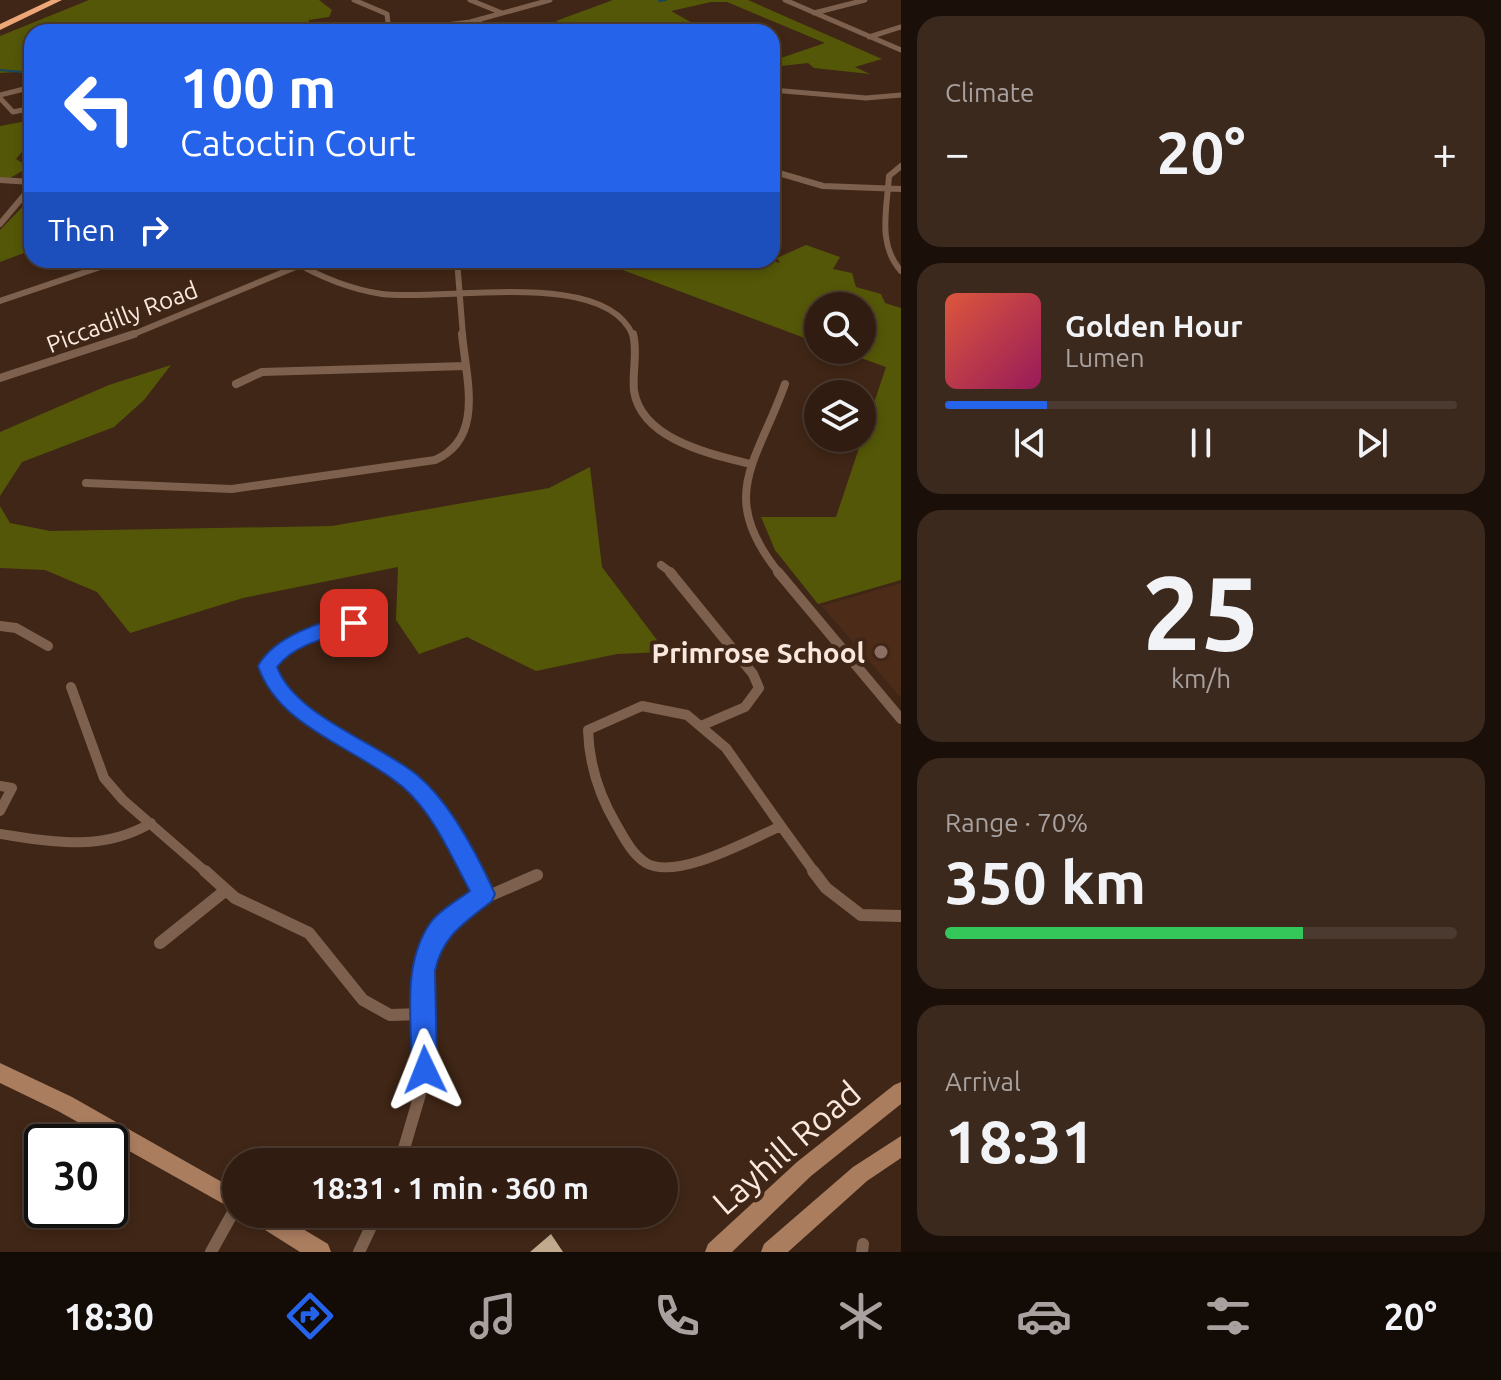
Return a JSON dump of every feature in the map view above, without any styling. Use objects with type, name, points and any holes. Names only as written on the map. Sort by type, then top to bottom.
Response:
[{"type":"highway","points":[[0,18],[38,0]]},
{"type":"highway","points":[[0,27],[58,0]]},
{"type":"main road","points":[[0,1073],[65,1104],[222,1193]]},
{"type":"main road","name":"Layhill Road","points":[[716,1252],[804,1169],[901,1092]]},
{"type":"main road","points":[[772,1252],[860,1174],[901,1146]]},
{"type":"main road","points":[[281,1228],[320,1252]]},
{"type":"street","points":[[354,0],[387,14],[389,24]]},
{"type":"street","points":[[470,0],[502,13]]},
{"type":"street","points":[[452,24],[475,21],[550,0]]},
{"type":"street","points":[[785,0],[901,50]]},
{"type":"street","points":[[813,13],[865,0]]},
{"type":"street","points":[[475,21],[481,24]]},
{"type":"street","points":[[869,37],[901,27]]},
{"type":"street","points":[[24,89],[0,97],[13,112],[24,110]]},
{"type":"street","points":[[780,90],[799,90],[865,101],[901,95]]},
{"type":"street","points":[[901,166],[889,176],[885,252],[901,271]]},
{"type":"street","points":[[780,173],[823,186],[901,189]]},
{"type":"street","points":[[0,180],[24,183]]},
{"type":"street","points":[[0,224],[24,194]]},
{"type":"street","points":[[0,301],[97,268]]},
{"type":"street","name":"Piccadilly Road","points":[[0,378],[130,336],[284,268]]},
{"type":"street","points":[[304,268],[331,284],[380,295],[565,294],[614,311],[626,320],[634,338],[634,392],[649,419],[677,441],[750,464]]},
{"type":"street","points":[[86,483],[232,489],[435,461],[450,454],[466,436],[469,423],[457,268]]},
{"type":"street","points":[[236,384],[262,372],[465,366]]},
{"type":"street","points":[[785,384],[750,464],[742,495],[745,515],[758,547],[901,719]]},
{"type":"street","points":[[661,565],[675,575],[753,674],[759,688],[745,707],[703,725]]},
{"type":"street","points":[[380,626],[339,625],[280,650],[267,666],[274,686],[300,710],[410,781],[437,811],[484,894]]},
{"type":"street","points":[[0,626],[16,628],[48,646]]},
{"type":"street","points":[[71,687],[104,778],[151,823],[235,898],[288,920],[309,933],[363,1000],[390,1015],[423,1014]]},
{"type":"street","points":[[781,826],[671,868],[652,867],[636,856],[603,804],[588,747],[588,730],[606,717],[638,707],[668,709],[703,725],[720,738],[822,885],[838,901],[874,919],[901,916]]},
{"type":"street","points":[[0,786],[12,788],[0,811]]},
{"type":"street","points":[[0,834],[57,842],[114,843],[135,835],[151,823]]},
{"type":"street","points":[[404,1148],[425,1070],[423,1014],[427,953],[440,928],[484,894],[537,875]]},
{"type":"street","points":[[160,943],[226,890]]},
{"type":"street","points":[[211,1252],[224,1228]]},
{"type":"street","points":[[359,1252],[370,1228]]},
{"type":"shaded area","points":[[89,0],[319,0],[332,10],[329,17],[309,20],[308,24],[30,24]]},
{"type":"shaded area","points":[[613,0],[748,0],[882,59],[855,67],[870,74],[814,68],[808,63],[780,66],[780,58],[825,43],[727,2],[711,2],[671,11],[694,24],[560,24],[556,21]]},
{"type":"shaded area","points":[[24,26],[24,72],[0,73],[0,36]]},
{"type":"shaded area","points":[[24,122],[24,150],[16,159],[24,164],[24,170],[10,178],[0,178],[0,126]]},
{"type":"shaded area","points":[[24,205],[24,253],[0,262],[0,230]]},
{"type":"shaded area","points":[[806,245],[840,257],[833,269],[852,273],[856,287],[874,292],[804,292],[804,338],[617,268],[780,268],[780,257]]},
{"type":"shaded area","points":[[876,293],[881,294],[885,303],[901,308],[901,580],[818,604],[775,550],[761,517],[836,517],[858,452],[876,452],[876,397],[886,367],[876,363]]},
{"type":"shaded area","points":[[171,365],[144,400],[114,427],[22,462],[0,496],[0,432],[109,385]]},
{"type":"shaded area","points":[[590,467],[602,567],[666,652],[617,654],[536,671],[467,637],[419,654],[396,620],[398,567],[243,598],[130,633],[97,592],[45,570],[0,568],[0,506],[10,523],[50,531],[332,526],[549,488]]},
{"type":"shaded area","name":"Primrose School","points":[[901,583],[901,698],[822,606]]},
{"type":"building","points":[[551,1234],[563,1252],[530,1252]]},
{"type":"waterway","points":[[659,1],[666,0]]},
{"type":"waterway","points":[[0,70],[24,72]]},
{"type":"place","name":"Primrose School","points":[[881,652]]},
{"type":"route","points":[[354,623],[339,625],[280,650],[267,666],[274,686],[300,710],[410,781],[437,811],[484,894],[467,904],[440,928],[427,953],[423,971],[425,1070]]}]
